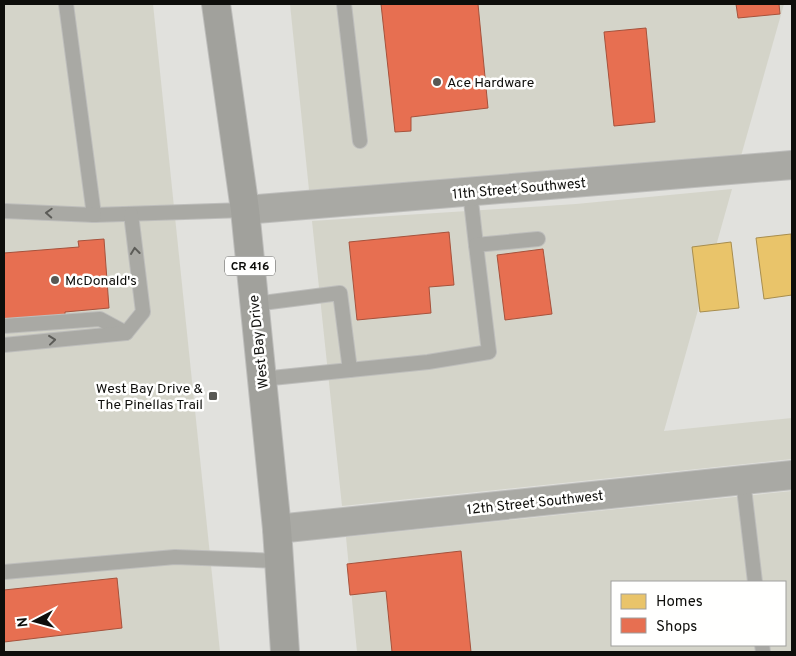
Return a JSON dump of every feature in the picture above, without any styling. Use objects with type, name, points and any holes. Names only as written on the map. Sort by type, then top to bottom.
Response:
[{"type":"main road","name":"West Bay Drive","points":[[216,4],[245,210],[277,529],[286,652]]},
{"type":"street","name":"11th Street Southwest","points":[[245,210],[792,165]]},
{"type":"street","name":"12th Street Southwest","points":[[277,529],[792,475]]},
{"type":"lane","points":[[66,4],[94,216]]},
{"type":"lane","points":[[344,4],[360,141]]},
{"type":"lane","points":[[262,379],[428,362],[489,352],[470,192]]},
{"type":"lane","points":[[6,211],[94,216],[245,210]]},
{"type":"lane","points":[[4,345],[126,333],[143,312],[131,214]]},
{"type":"lane","points":[[476,245],[538,239]]},
{"type":"lane","points":[[254,304],[340,293],[350,370]]},
{"type":"lane","points":[[4,326],[100,319],[126,333]]},
{"type":"lane","points":[[743,480],[755,581]]},
{"type":"lane","points":[[4,572],[175,557],[279,561]]},
{"type":"shaded area","points":[[4,4],[153,4],[220,652],[4,652]]},
{"type":"shaded area","points":[[290,4],[784,4],[741,156],[575,173],[309,190]]},
{"type":"shaded area","points":[[732,189],[664,431],[792,418],[792,459],[342,506],[312,221],[576,204]]},
{"type":"shaded area","points":[[792,491],[792,652],[357,652],[346,537]]},
{"type":"building: Homes","points":[[791,234],[792,295],[764,299],[756,238]]},
{"type":"building: Homes","points":[[731,242],[739,308],[700,312],[692,247]]},
{"type":"building: Shops","name":"Ace Hardware","points":[[381,4],[478,4],[488,108],[411,117],[411,131],[395,132]]},
{"type":"building: Shops","points":[[736,4],[779,4],[780,14],[738,18]]},
{"type":"building: Shops","points":[[646,28],[655,122],[614,126],[604,32]]},
{"type":"building: Shops","points":[[449,232],[454,285],[429,287],[431,313],[357,320],[349,242]]},
{"type":"building: Shops","name":"McDonald's","points":[[104,239],[109,308],[65,312],[65,319],[4,324],[4,253],[79,247],[78,241]]},
{"type":"building: Shops","points":[[543,249],[552,314],[505,320],[497,255]]},
{"type":"building: Shops","points":[[461,551],[471,652],[392,652],[386,591],[350,595],[347,564]]},
{"type":"building: Shops","points":[[117,578],[122,628],[4,642],[4,590]]},
{"type":"place","name":"Ace Hardware","points":[[437,82]]},
{"type":"place","name":"McDonald's","points":[[55,280]]},
{"type":"place","name":"West Bay Drive & The Pinellas Trail","points":[[213,396]]}]
